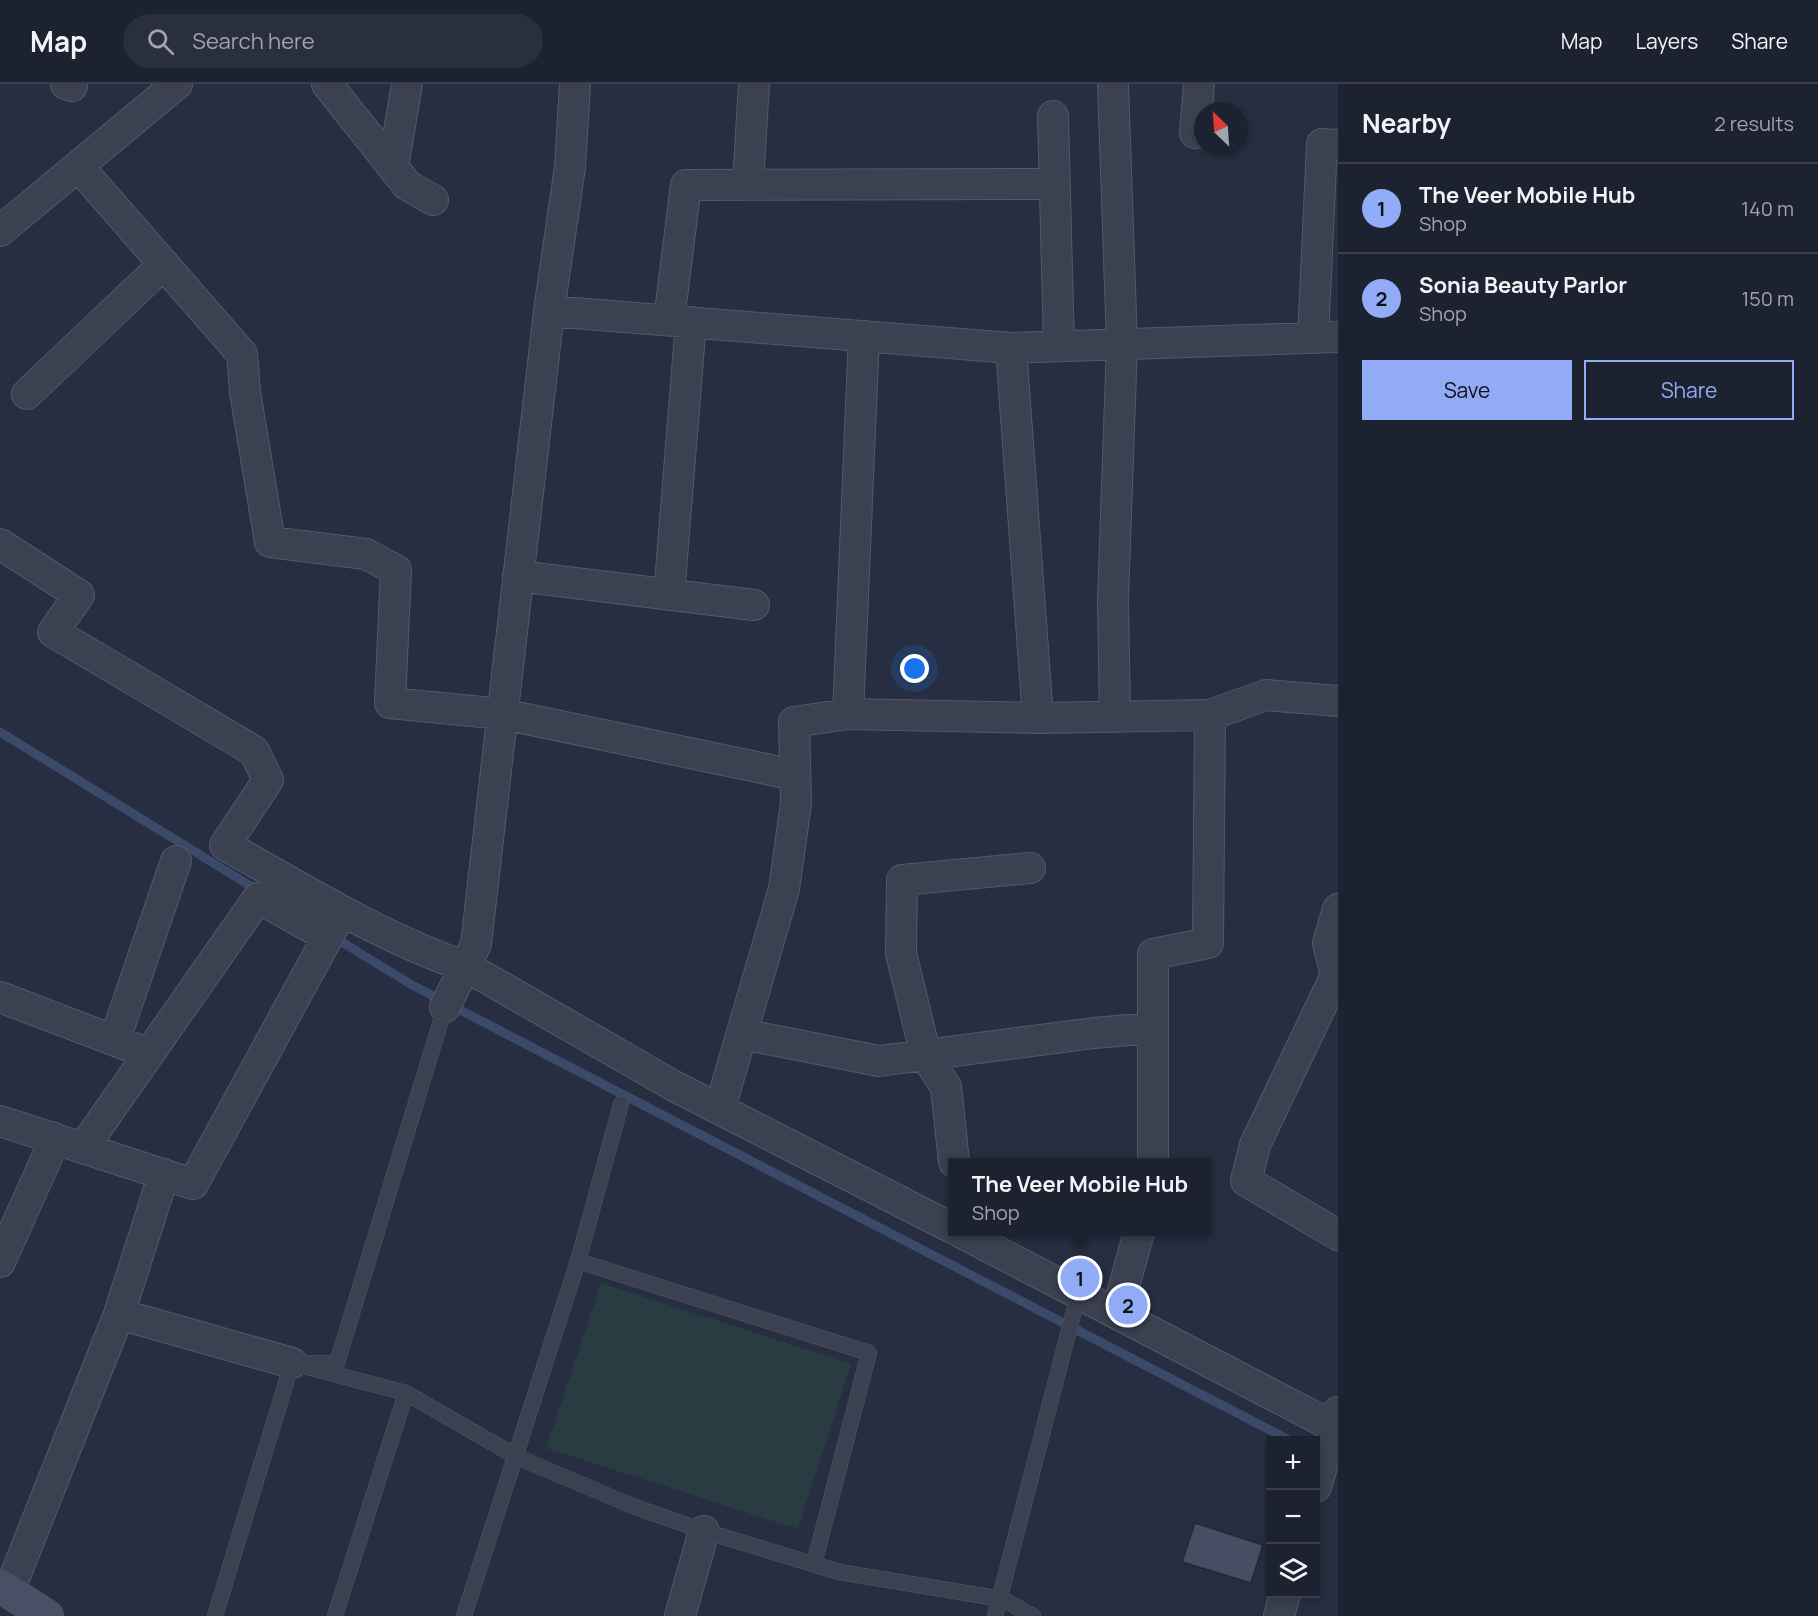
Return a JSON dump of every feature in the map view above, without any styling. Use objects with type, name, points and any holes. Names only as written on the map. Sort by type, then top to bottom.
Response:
[{"type":"street","points":[[0,231],[177,84]]},
{"type":"street","points":[[327,84],[407,185],[433,200]]},
{"type":"street","points":[[393,167],[406,84]]},
{"type":"street","points":[[445,1007],[476,944],[549,311],[570,167],[575,84]]},
{"type":"street","points":[[748,184],[754,84]]},
{"type":"street","points":[[1113,84],[1122,344],[1113,600],[1115,717]]},
{"type":"street","points":[[1198,102],[1199,84]]},
{"type":"street","points":[[1053,116],[1059,346]]},
{"type":"street","points":[[549,311],[1011,348],[1325,337],[1322,144],[1338,145]]},
{"type":"street","points":[[78,166],[243,354],[245,392],[270,542],[366,554],[396,570],[390,703],[503,714],[795,775]]},
{"type":"street","points":[[669,595],[686,185],[1054,184]]},
{"type":"street","points":[[27,394],[164,264]]},
{"type":"street","points":[[848,714],[864,336]]},
{"type":"street","points":[[1011,348],[1038,718]]},
{"type":"street","points":[[0,544],[79,595],[53,632],[254,751],[268,780],[225,845],[335,925]]},
{"type":"street","points":[[518,576],[754,605]]},
{"type":"street","points":[[720,1108],[784,889],[796,803],[794,722],[848,714],[1038,718],[1210,715],[1266,695],[1338,701]]},
{"type":"street","points":[[1153,1158],[1153,954],[1208,944],[1210,715]]},
{"type":"street","points":[[115,1039],[176,861]]},
{"type":"street","points":[[954,1158],[946,1087],[926,1056],[901,953],[902,880],[1030,868]]},
{"type":"street","points":[[83,1148],[258,898],[335,925],[443,958],[463,974],[674,1086],[948,1226]]},
{"type":"street","points":[[1338,909],[1329,943],[1337,974],[1255,1145],[1246,1181],[1338,1234]]},
{"type":"street","points":[[0,1121],[193,1184],[335,925]]},
{"type":"street","points":[[0,997],[115,1039],[147,1054]]},
{"type":"street","points":[[742,1034],[879,1060],[926,1056],[1094,1032],[1153,1028]]},
{"type":"street","points":[[0,1262],[52,1146],[52,1137]]},
{"type":"street","points":[[47,1616],[5,1589],[119,1314],[164,1174]]},
{"type":"street","points":[[968,1236],[1117,1312],[1329,1443]]},
{"type":"street","points":[[1117,1312],[1138,1236]]},
{"type":"street","points":[[119,1314],[292,1363]]},
{"type":"street","points":[[680,1616],[704,1531]]},
{"type":"street","points":[[1279,1616],[1284,1598]]},
{"type":"lane","points":[[292,1363],[337,1363],[445,1007]]},
{"type":"lane","points":[[464,1616],[578,1261],[621,1104]]},
{"type":"lane","points":[[578,1261],[869,1353],[814,1564]]},
{"type":"lane","points":[[995,1616],[1002,1599],[1075,1307]]},
{"type":"lane","points":[[292,1363],[406,1393],[515,1456],[635,1507],[704,1531],[839,1572],[1002,1599],[1033,1616]]},
{"type":"lane","points":[[215,1616],[292,1363]]},
{"type":"lane","points":[[336,1616],[406,1393]]},
{"type":"shaded area","points":[[601,1283],[851,1364],[798,1529],[546,1448]]},
{"type":"building","points":[[1195,1523],[1263,1545],[1251,1583],[1182,1562]]},
{"type":"waterway","points":[[0,732],[259,891]]},
{"type":"waterway","points":[[332,936],[412,985],[1281,1436]]},
{"type":"place","name":"The Veer Mobile Hub","points":[[1080,1278]]},
{"type":"place","name":"Sonia Beauty Parlor","points":[[1128,1305]]}]
